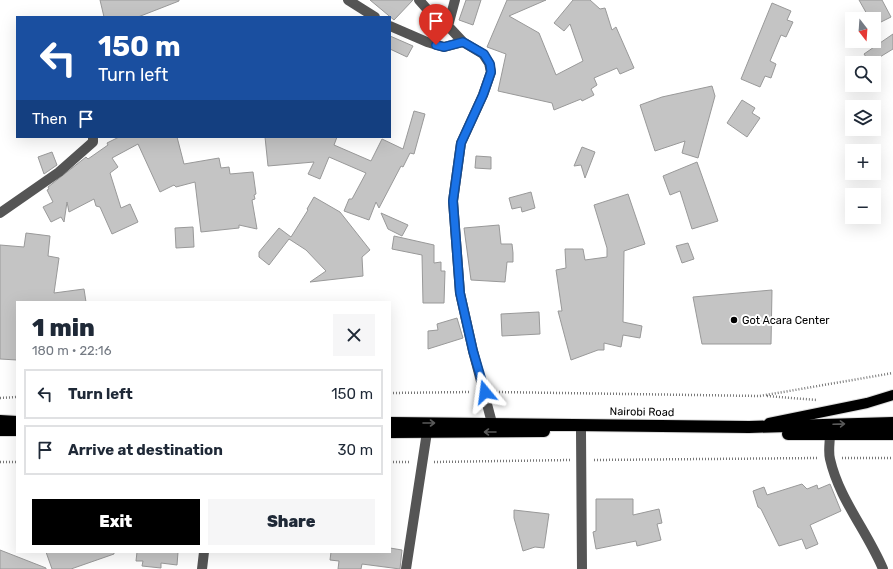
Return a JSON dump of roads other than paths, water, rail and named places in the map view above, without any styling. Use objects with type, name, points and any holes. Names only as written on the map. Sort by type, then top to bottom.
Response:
[{"type":"highway","points":[[0,421],[16,422]]},
{"type":"highway","name":"Nairobi Road","points":[[391,423],[749,427],[893,423]]},
{"type":"highway","points":[[0,430],[16,430]]},
{"type":"highway","name":"Nairobi Road","points":[[391,432],[581,431],[893,434]]},
{"type":"main road","points":[[749,427],[867,403],[893,395]]},
{"type":"street","points":[[348,0],[373,16]]},
{"type":"street","points":[[419,0],[434,17],[448,26],[463,42],[484,54],[490,64],[491,72],[483,95],[461,143],[453,201],[460,293],[473,351],[492,423]]},
{"type":"street","points":[[448,26],[455,0]]},
{"type":"street","points":[[391,26],[427,42],[444,47],[463,42]]},
{"type":"street","points":[[0,214],[59,172],[93,142],[93,138]]},
{"type":"street","points":[[581,431],[580,460],[582,569]]},
{"type":"street","points":[[406,569],[428,432]]},
{"type":"street","points":[[830,434],[829,458],[851,512],[883,569]]},
{"type":"street","points":[[202,569],[204,553]]},
{"type":"place","name":"Got Acara Center","points":[[734,320]]}]
